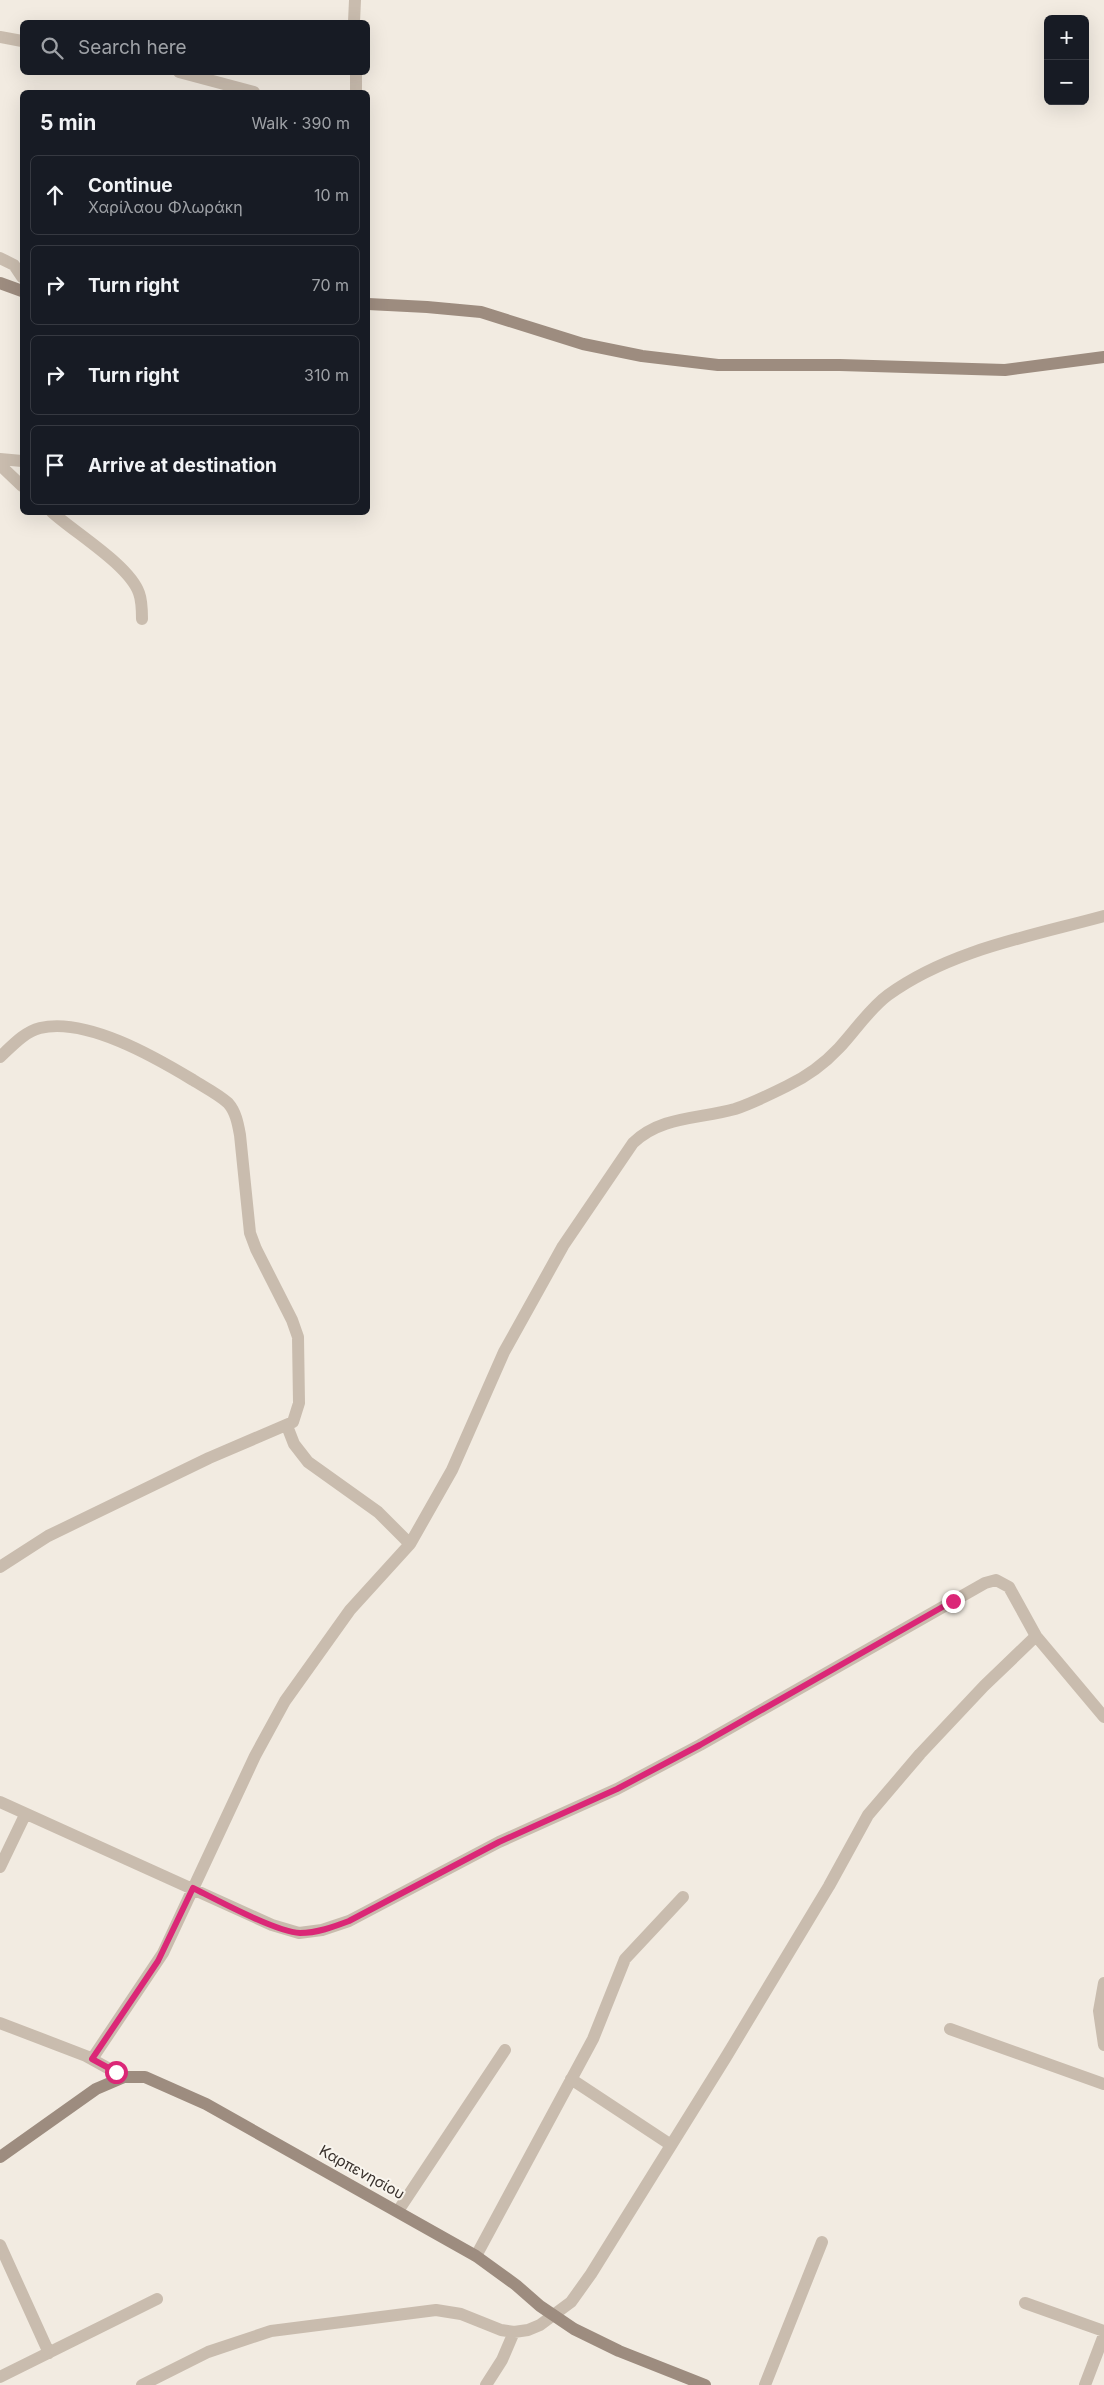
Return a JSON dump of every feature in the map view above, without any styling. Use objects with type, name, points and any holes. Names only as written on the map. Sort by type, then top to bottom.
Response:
[{"type":"main road","points":[[0,283],[20,290]]},
{"type":"main road","points":[[370,304],[420,306],[481,312],[584,344],[642,356],[718,365],[840,365],[1005,370],[1104,357]]},
{"type":"main road","name":"Καρπενησίου","points":[[0,2158],[82,2097],[124,2078],[146,2077],[173,2087],[476,2256],[554,2316],[574,2329],[618,2351],[705,2385]]},
{"type":"street","points":[[354,20],[355,0]]},
{"type":"street","points":[[0,37],[20,41]]},
{"type":"street","points":[[190,75],[246,90]]},
{"type":"street","points":[[356,75],[356,90]]},
{"type":"street","points":[[0,258],[14,266],[20,274]]},
{"type":"street","points":[[0,459],[20,461]]},
{"type":"street","points":[[0,465],[20,484]]},
{"type":"street","points":[[56,515],[114,562],[128,577],[139,591],[142,620]]},
{"type":"street","points":[[92,2059],[158,1961],[255,1756],[285,1701],[350,1610],[410,1544],[452,1470],[504,1352],[562,1246],[633,1143],[643,1133],[668,1122],[736,1108],[789,1085],[810,1072],[838,1049],[887,996],[941,965],[977,951],[1104,916]]},
{"type":"street","points":[[0,1056],[26,1033],[40,1028],[55,1026],[72,1028],[108,1037],[146,1052],[228,1104],[238,1121],[250,1233],[256,1249],[292,1320],[298,1337],[299,1402],[297,1414],[293,1422],[287,1426],[209,1458],[48,1536],[0,1568]]},
{"type":"street","points":[[287,1426],[294,1444],[308,1462],[378,1512],[410,1544]]},
{"type":"street","points":[[0,1802],[25,1815],[193,1888],[272,1925],[299,1933],[322,1930],[349,1921],[499,1842],[626,1784],[700,1745],[985,1583],[996,1580],[1009,1587],[1036,1636],[1104,1717]]},
{"type":"street","points":[[142,2385],[208,2352],[283,2328],[436,2310],[461,2314],[501,2330],[514,2332],[534,2329],[571,2302],[586,2282],[671,2145],[829,1886],[868,1815],[920,1754],[984,1686],[1036,1636]]},
{"type":"street","points":[[0,1867],[25,1815]]},
{"type":"street","points":[[476,2256],[603,2016],[626,1959],[683,1896]]},
{"type":"street","points":[[1104,1983],[1100,2011],[1104,2045]]},
{"type":"street","points":[[0,2023],[92,2059],[124,2078]]},
{"type":"street","points":[[950,2029],[1104,2084]]},
{"type":"street","points":[[398,2211],[505,2050]]},
{"type":"street","points":[[571,2079],[671,2145]]},
{"type":"street","points":[[765,2385],[822,2242]]},
{"type":"street","points":[[0,2245],[49,2353]]},
{"type":"street","points":[[0,2378],[157,2299]]},
{"type":"street","points":[[1025,2303],[1104,2330]]},
{"type":"street","points":[[486,2385],[502,2360],[514,2332]]},
{"type":"street","points":[[1085,2385],[1104,2335]]},
{"type":"route","points":[[116,2072],[92,2059],[158,1961],[193,1888],[272,1925],[299,1933],[322,1930],[349,1921],[499,1842],[617,1789],[700,1745],[953,1601]]}]
